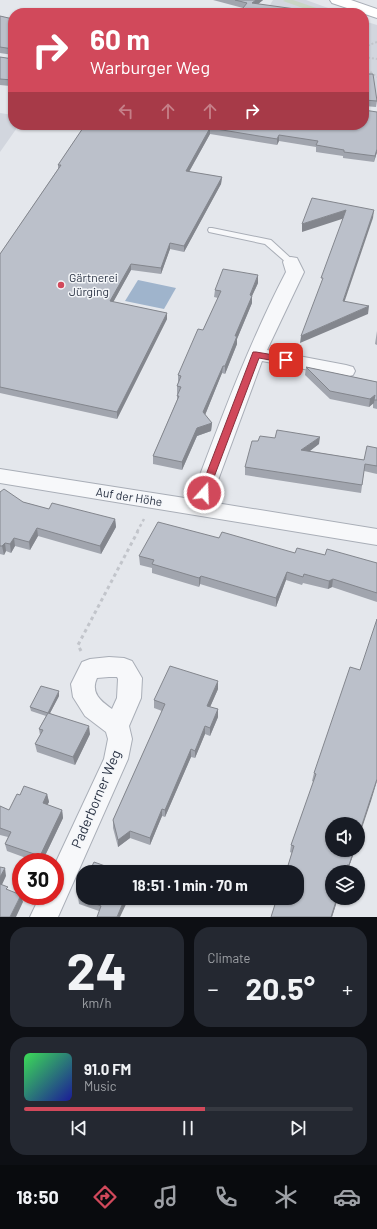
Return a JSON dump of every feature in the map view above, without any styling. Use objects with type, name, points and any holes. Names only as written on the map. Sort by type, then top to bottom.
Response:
[{"type":"main road","points":[[337,0],[360,8]]},
{"type":"street","points":[[198,507],[256,354],[280,299],[295,272],[292,262]]},
{"type":"street","points":[[256,354],[346,371]]},
{"type":"street","name":"Auf der Höhe","points":[[0,476],[377,537]]},
{"type":"street","name":"Paderborner Weg","points":[[64,873],[116,759],[120,739],[117,726],[129,698],[130,678],[124,668],[109,667],[90,669]]},
{"type":"street","points":[[90,669],[83,684],[85,698],[95,710],[117,726]]},
{"type":"street","name":"Paderborner Weg","points":[[44,917],[49,905]]},
{"type":"lane","points":[[212,230],[268,242],[292,262]]},
{"type":"path","points":[[369,71],[377,77]]},
{"type":"path","points":[[90,669],[78,645],[153,501]]},
{"type":"shaded area","points":[[273,0],[306,0],[328,8],[268,8]]},
{"type":"shaded area","points":[[369,23],[377,25],[377,98],[374,104],[369,103]]},
{"type":"shaded area","points":[[0,113],[8,114],[8,130],[15,130],[0,152]]},
{"type":"green space","points":[[293,0],[316,8],[303,8],[283,1]]},
{"type":"water","points":[[138,280],[176,288],[164,309],[125,301]]},
{"type":"building","points":[[235,0],[256,0],[252,3],[288,8],[243,8],[247,3]]},
{"type":"building","points":[[0,16],[8,18],[8,48],[0,47]]},
{"type":"building","points":[[0,57],[8,58],[8,80],[0,79]]},
{"type":"building","points":[[369,74],[373,74],[377,101],[369,100]]},
{"type":"building","name":"Gärtnerei Jürging","points":[[369,111],[377,112],[377,149],[375,156],[344,152],[344,150],[316,145],[318,141],[279,135],[277,139],[222,130],[369,130]]},
{"type":"building","name":"Gärtnerei Jürging","points":[[82,130],[209,130],[186,171],[222,177],[184,246],[170,243],[161,268],[131,264],[110,301],[167,313],[117,412],[0,387],[0,254],[61,165],[58,165]]},
{"type":"building","points":[[312,198],[374,210],[343,301],[369,306],[301,336],[323,278],[321,278],[346,210],[302,224]]},
{"type":"building","points":[[223,269],[258,275],[250,295],[252,296],[235,336],[237,336],[225,366],[223,366],[203,412],[212,423],[197,428],[182,462],[153,456],[179,396],[177,396],[181,387],[177,386],[181,376],[178,375],[198,329],[203,330],[221,291],[215,290]]},
{"type":"building","points":[[306,367],[377,382],[377,400],[374,400],[375,395],[370,399],[330,391]]},
{"type":"building","points":[[277,430],[320,437],[301,450],[364,460],[367,446],[377,448],[377,466],[365,464],[362,485],[245,467],[252,441],[258,441],[260,436],[275,438]]},
{"type":"building","points":[[4,489],[23,502],[49,509],[52,503],[115,519],[100,546],[37,528],[29,542],[14,538],[10,544],[5,543],[0,546],[0,492]]},
{"type":"building","points":[[158,522],[219,538],[222,532],[295,553],[297,548],[325,555],[327,549],[377,563],[377,593],[333,579],[329,581],[304,574],[303,577],[287,572],[276,598],[201,576],[199,578],[152,564],[154,560],[139,556]]},
{"type":"building","points":[[377,619],[377,779],[365,817],[325,817],[325,857],[352,857],[349,865],[325,865],[325,905],[335,905],[331,917],[271,917],[275,905],[304,905],[304,865],[288,865],[294,846],[291,845],[316,774],[314,773],[350,667],[360,670]]},
{"type":"building","points":[[170,666],[218,681],[207,706],[218,709],[210,728],[205,726],[195,751],[191,749],[165,810],[162,809],[150,838],[130,831],[118,840],[113,820],[165,704],[154,700]]},
{"type":"building","points":[[41,686],[59,691],[48,713],[30,707]]},
{"type":"building","points":[[48,713],[89,726],[73,757],[35,744],[43,730],[39,729]]},
{"type":"building","points":[[24,786],[47,794],[43,803],[62,810],[41,853],[31,853],[5,844],[11,832],[0,828],[0,806],[9,810],[17,794],[20,795]]},
{"type":"building","points":[[94,862],[102,865],[92,865]]},
{"type":"building","points":[[0,867],[5,868],[0,877]]},
{"type":"building","points":[[0,884],[8,887],[6,889],[12,891],[12,905],[16,905],[10,917],[0,917]]},
{"type":"building","points":[[98,905],[122,905],[117,917],[97,917],[101,906]]},
{"type":"place","name":"Gärtnerei Jürging","points":[[61,285]]},
{"type":"route","points":[[204,493],[256,354],[286,360]]}]
